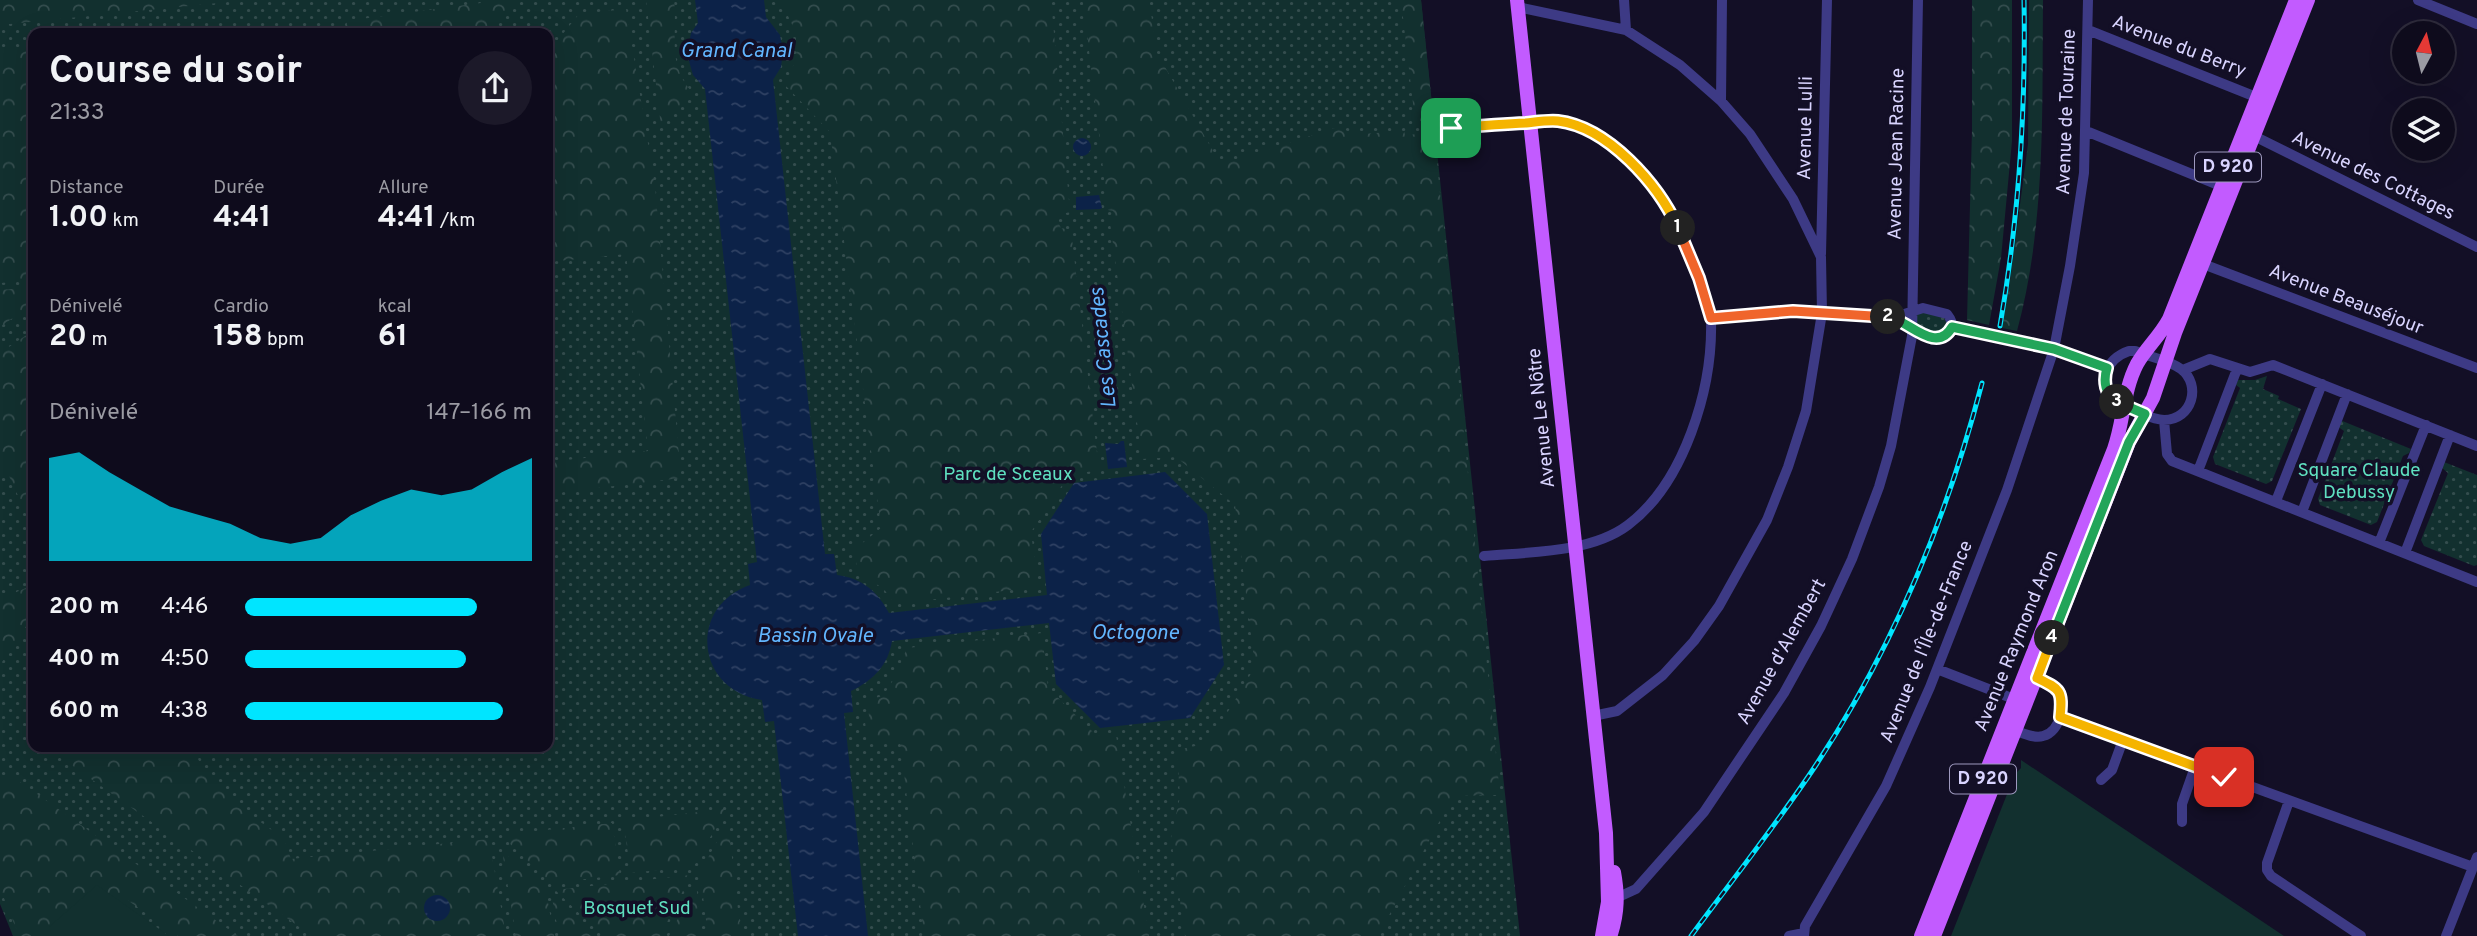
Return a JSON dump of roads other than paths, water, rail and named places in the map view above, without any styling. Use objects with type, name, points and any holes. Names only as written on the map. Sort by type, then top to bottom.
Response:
[{"type":"main road","name":"D 920","points":[[2124,401],[2137,364],[2161,334],[2169,319],[2296,0]]},
{"type":"main road","name":"D 920","points":[[2254,136],[2308,0]]},
{"type":"main road","name":"Avenue Le Nôtre","points":[[1518,4],[1525,123],[1613,900]]},
{"type":"main road","name":"Avenue Raymond Aron","points":[[1934,936],[2129,442],[2145,414],[2167,363],[2175,333],[2254,136]]},
{"type":"main road","name":"Avenue Raymond Aron","points":[[1921,936],[2114,449],[2120,432],[2124,401]]},
{"type":"main road","points":[[1602,936],[1613,900]]},
{"type":"main road","points":[[1611,936],[1617,916],[1613,900]]},
{"type":"street","points":[[1624,0],[1626,30]]},
{"type":"street","points":[[1721,101],[1722,0]]},
{"type":"street","name":"Avenue Lulli","points":[[1593,716],[1617,711],[1663,675],[1694,641],[1720,606],[1743,566],[1767,520],[1788,467],[1802,422],[1822,313],[1827,0]]},
{"type":"street","name":"Avenue Jean Racine","points":[[1912,310],[1918,0]]},
{"type":"street","name":"Avenue de Touraine","points":[[2054,349],[2082,195],[2088,0]]},
{"type":"street","points":[[2418,0],[2477,24]]},
{"type":"street","points":[[1518,4],[1626,30],[1681,65],[1721,101],[1750,134],[1793,199],[1821,257]]},
{"type":"street","name":"Avenue du Berry","points":[[2088,30],[2256,97]]},
{"type":"street","points":[[1451,128],[1558,121],[1586,129],[1611,145],[1637,169],[1658,194],[1675,222],[1699,278],[1711,318],[1708,359],[1700,405],[1685,449],[1670,481],[1650,506],[1627,526],[1602,540],[1575,546],[1484,556]]},
{"type":"street","points":[[2085,131],[2221,186]]},
{"type":"street","name":"Avenue des Cottages","points":[[2254,136],[2477,247]]},
{"type":"street","name":"Avenue Beauséjour","points":[[2203,264],[2477,368]]},
{"type":"street","points":[[1711,318],[1793,311],[1895,317],[1923,308],[1942,311],[1950,317],[1952,327],[1939,338],[1918,334],[1895,317]]},
{"type":"street","points":[[1911,328],[1912,310]]},
{"type":"street","points":[[1952,327],[2054,349],[2107,368]]},
{"type":"street","name":"Avenue d'Alembert","points":[[1613,900],[1636,889],[1704,812],[1784,692],[1822,625],[1852,559],[1891,446],[1911,328]]},
{"type":"street","name":"Avenue de l'Île-de-France","points":[[1804,936],[1805,926],[1886,786],[1937,669],[2007,490],[2054,349]]},
{"type":"street","points":[[2135,351],[2167,363],[2183,370],[2192,384],[2191,402],[2183,414],[2164,420],[2145,414],[2124,401],[2113,400],[2109,395],[2105,384],[2107,368],[2120,354],[2135,351]]},
{"type":"street","points":[[2183,370],[2210,359],[2250,372],[2273,365],[2477,446]]},
{"type":"street","points":[[2198,471],[2237,369]]},
{"type":"street","points":[[2276,501],[2322,384]]},
{"type":"street","points":[[2302,512],[2347,394]]},
{"type":"street","points":[[2164,420],[2169,458],[2477,582]]},
{"type":"street","points":[[2379,542],[2426,425]]},
{"type":"street","points":[[2405,553],[2450,435]]},
{"type":"street","points":[[1937,669],[2014,699]]},
{"type":"street","points":[[2015,731],[2035,737],[2042,736],[2055,728],[2060,717],[2062,703],[2059,691],[2053,685],[2037,678]]},
{"type":"street","points":[[2060,717],[2289,801],[2475,862],[2446,936]]},
{"type":"street","points":[[2101,780],[2112,770],[2123,740]]},
{"type":"street","points":[[2182,822],[2182,804],[2195,767]]},
{"type":"street","points":[[2289,801],[2267,863],[2267,870],[2271,876],[2361,936]]},
{"type":"street","points":[[1789,936],[1804,936]]},
{"type":"water","points":[[695,0],[764,0],[766,17],[780,35],[783,51],[781,67],[773,80],[825,554],[834,554],[837,575],[854,579],[868,587],[889,613],[1047,595],[1041,534],[1074,483],[1165,472],[1207,514],[1224,665],[1190,718],[1100,728],[1056,684],[1049,623],[892,641],[879,671],[851,691],[853,712],[844,713],[868,936],[798,936],[774,721],[765,722],[762,700],[740,693],[723,681],[713,665],[708,647],[709,629],[716,611],[730,596],[750,585],[748,564],[757,562],[705,89],[693,75],[687,54],[691,33],[698,23]]},
{"type":"water","points":[[1082,138],[1088,141],[1091,147],[1088,153],[1082,156],[1076,153],[1073,147],[1076,141]]},
{"type":"water","points":[[1099,195],[1102,208],[1076,210],[1076,197]]},
{"type":"water","points":[[1124,441],[1127,467],[1108,469],[1105,443],[1118,444]]},
{"type":"water","points":[[437,895],[446,899],[450,908],[446,917],[437,921],[428,917],[424,908],[428,899]]},
{"type":"railway","points":[[2000,326],[2020,163],[2024,0]]},
{"type":"railway","points":[[1691,936],[1801,787],[1870,675],[1915,581],[1934,532],[1952,483],[1982,383]]},
{"type":"water label","name":"Grand Canal","points":[[736,51]]},
{"type":"water label","name":"Les Cascades","points":[[1104,348]]},
{"type":"water label","name":"Octogone","points":[[1135,633]]},
{"type":"water label","name":"Bassin Ovale","points":[[815,636]]},
{"type":"park label","name":"Parc de Sceaux","points":[[1008,475]]},
{"type":"park label","name":"Square Claude Debussy","points":[[2359,482]]},
{"type":"park label","name":"Bosquet Sud","points":[[637,909]]}]
